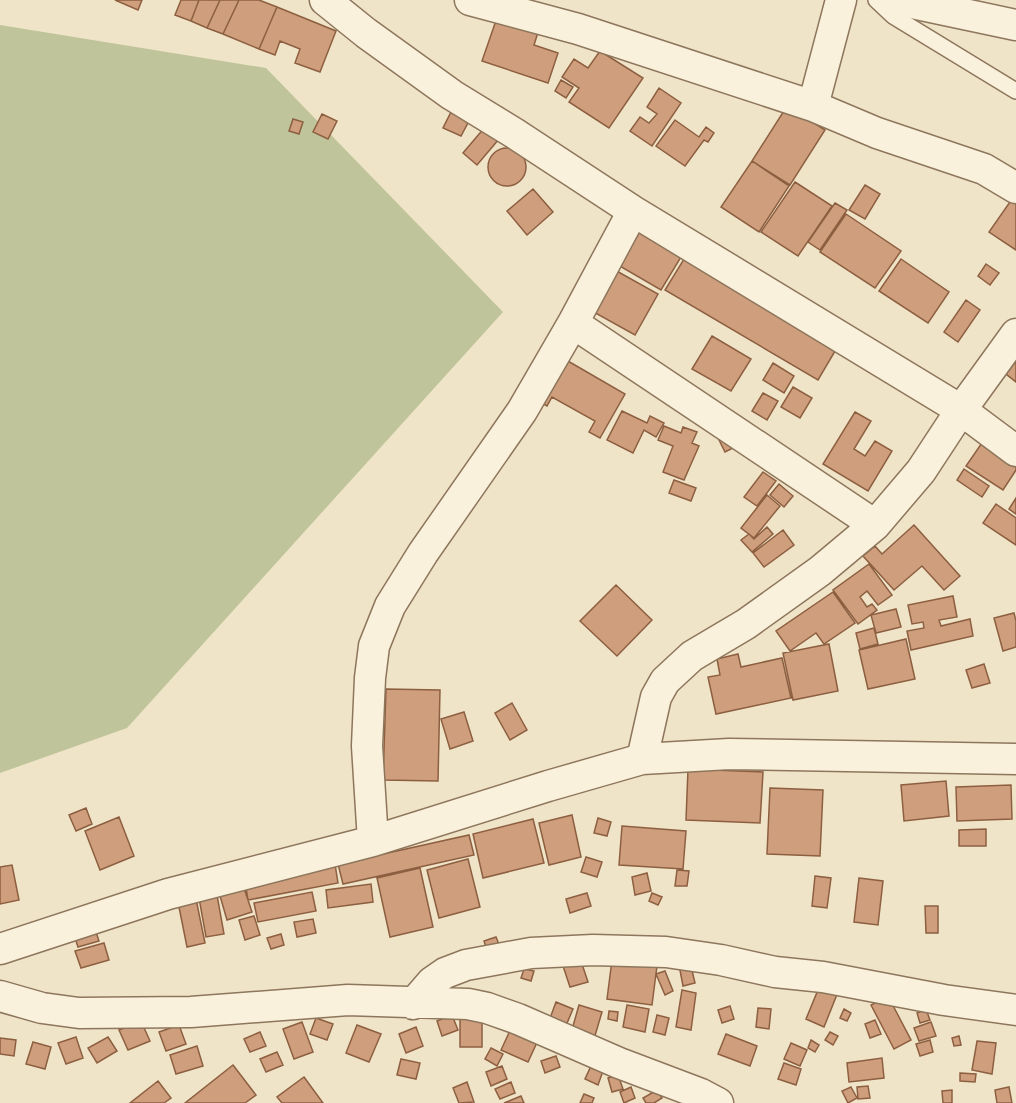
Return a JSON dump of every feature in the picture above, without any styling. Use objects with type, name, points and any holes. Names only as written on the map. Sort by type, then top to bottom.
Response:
[{"type":"street","points":[[325,0],[366,33],[452,95],[633,211],[961,410],[1016,451]]},
{"type":"street","points":[[470,0],[578,29],[813,106],[878,133],[984,169],[1016,188]]},
{"type":"street","points":[[813,106],[841,0]]},
{"type":"street","points":[[898,0],[1016,25]]},
{"type":"street","points":[[373,841],[367,746],[370,678],[374,646],[390,606],[412,570],[522,411],[573,323],[633,211]]},
{"type":"street","points":[[573,323],[875,525]]},
{"type":"street","points":[[642,759],[656,697],[665,681],[692,656],[746,624],[820,571],[875,525],[921,471],[961,410],[1016,334]]},
{"type":"street","points":[[0,949],[168,894],[373,841],[471,809],[642,759],[729,754],[1016,759]]},
{"type":"street","points":[[413,1004],[432,982],[445,973],[466,965],[531,953],[593,950],[677,953],[774,972],[833,979],[944,1000],[1016,1010]]},
{"type":"street","points":[[0,996],[42,1008],[79,1013],[201,1012],[348,1000],[413,1004],[447,1002],[487,1008],[518,1019],[620,1064],[701,1094],[718,1103]]},
{"type":"lane","points":[[876,0],[893,16],[1016,91]]},
{"type":"green space","points":[[0,25],[266,68],[503,312],[127,728],[0,773]]},
{"type":"building","points":[[115,0],[142,0],[138,10]]},
{"type":"building","points":[[181,0],[199,0],[191,21],[175,15]]},
{"type":"building","points":[[199,0],[220,0],[207,28],[191,21]]},
{"type":"building","points":[[220,0],[239,0],[223,34],[207,28]]},
{"type":"building","points":[[239,0],[259,0],[277,7],[259,49],[223,34]]},
{"type":"building","points":[[277,7],[336,31],[320,72],[295,63],[300,49],[280,41],[275,55],[259,49]]},
{"type":"building","points":[[500,9],[541,23],[534,45],[558,53],[548,83],[482,61]]},
{"type":"building","points":[[600,51],[643,78],[609,128],[569,102],[579,88],[562,77],[574,59],[588,68]]},
{"type":"building","points":[[561,80],[573,87],[566,98],[555,91]]},
{"type":"building","points":[[659,88],[681,103],[652,146],[630,131],[640,117],[649,123],[657,114],[647,107]]},
{"type":"building","points":[[787,106],[825,130],[790,185],[752,161]]},
{"type":"building","points":[[452,110],[470,119],[461,136],[443,128]]},
{"type":"building","points":[[322,114],[337,121],[328,139],[313,132]]},
{"type":"building","points":[[293,119],[303,122],[299,134],[289,131]]},
{"type":"building","points":[[675,120],[699,137],[706,127],[714,133],[708,142],[704,140],[685,166],[656,146]]},
{"type":"building","points":[[485,127],[499,139],[477,165],[463,153]]},
{"type":"building","points":[[507,148],[521,153],[526,167],[521,181],[507,186],[493,181],[488,167],[493,153]]},
{"type":"building","points":[[752,161],[789,186],[759,232],[721,207]]},
{"type":"building","points":[[795,182],[832,206],[798,256],[761,232]]},
{"type":"building","points":[[865,185],[880,194],[865,219],[849,210]]},
{"type":"building","points":[[533,189],[553,212],[527,235],[507,211]]},
{"type":"building","points":[[1012,199],[1016,202],[1016,250],[989,232]]},
{"type":"building","points":[[835,203],[847,210],[820,250],[808,242]]},
{"type":"building","points":[[846,214],[901,251],[875,288],[820,252]]},
{"type":"building","points":[[644,222],[687,247],[661,290],[618,265]]},
{"type":"building","points":[[689,251],[841,341],[818,380],[665,290]]},
{"type":"building","points":[[901,259],[949,292],[928,323],[879,291]]},
{"type":"building","points":[[986,264],[999,273],[990,285],[978,276]]},
{"type":"building","points":[[613,269],[658,294],[635,335],[590,310]]},
{"type":"building","points":[[966,300],[980,310],[958,342],[944,332]]},
{"type":"building","points":[[712,336],[751,359],[731,391],[692,369]]},
{"type":"building","points":[[561,357],[625,394],[600,438],[589,432],[595,421],[552,397],[547,406],[536,400]]},
{"type":"building","points":[[1016,361],[1016,382],[1006,374]]},
{"type":"building","points":[[773,363],[794,376],[784,393],[763,380]]},
{"type":"building","points":[[793,387],[812,398],[800,418],[781,407]]},
{"type":"building","points":[[763,393],[778,401],[767,420],[752,411]]},
{"type":"building","points":[[622,411],[647,423],[650,416],[664,423],[656,437],[644,430],[633,453],[607,440]]},
{"type":"building","points":[[855,412],[871,421],[854,449],[865,456],[875,441],[892,451],[868,491],[823,464]]},
{"type":"building","points":[[664,426],[681,433],[683,427],[697,432],[692,443],[699,446],[684,480],[663,472],[673,446],[658,440]]},
{"type":"building","points":[[716,434],[737,446],[725,452]]},
{"type":"building","points":[[986,437],[1016,456],[1016,470],[1003,490],[966,466]]},
{"type":"building","points":[[964,469],[989,486],[982,497],[957,480]]},
{"type":"building","points":[[763,472],[776,481],[757,506],[744,497]]},
{"type":"building","points":[[674,480],[696,488],[691,501],[669,493]]},
{"type":"building","points":[[779,484],[793,496],[784,507],[770,495]]},
{"type":"building","points":[[767,495],[780,506],[754,538],[741,528]]},
{"type":"building","points":[[1016,498],[1016,514],[1009,509]]},
{"type":"building","points":[[996,504],[1016,518],[1016,545],[983,523]]},
{"type":"building","points":[[914,525],[960,576],[944,590],[922,566],[894,590],[863,556],[875,546],[882,554]]},
{"type":"building","points":[[767,527],[773,534],[752,552],[741,540],[749,534],[754,539]]},
{"type":"building","points":[[783,530],[794,545],[764,567],[753,553]]},
{"type":"building","points":[[869,564],[892,595],[878,605],[867,591],[860,597],[867,607],[872,604],[877,610],[858,624],[833,590]]},
{"type":"building","points":[[616,585],[652,620],[617,656],[580,621]]},
{"type":"building","points":[[833,592],[855,623],[824,644],[816,633],[790,651],[776,631]]},
{"type":"building","points":[[953,596],[957,617],[939,620],[941,626],[970,619],[973,636],[911,650],[907,631],[924,628],[923,622],[912,624],[908,605]]},
{"type":"building","points":[[896,609],[901,627],[876,633],[871,615]]},
{"type":"building","points":[[1014,613],[1016,647],[1003,651],[994,618]]},
{"type":"building","points":[[874,628],[878,644],[860,649],[856,633]]},
{"type":"building","points":[[906,639],[915,679],[868,689],[859,650]]},
{"type":"building","points":[[829,644],[838,691],[793,700],[783,653]]},
{"type":"building","points":[[738,654],[741,667],[782,658],[791,698],[716,714],[708,677],[720,675],[717,659]]},
{"type":"building","points":[[984,664],[990,683],[972,688],[966,670]]},
{"type":"building","points":[[386,689],[440,690],[438,781],[383,780]]},
{"type":"building","points":[[512,703],[527,730],[510,740],[495,713]]},
{"type":"building","points":[[464,712],[473,741],[450,749],[441,719]]},
{"type":"building","points":[[688,769],[763,772],[760,823],[686,820]]},
{"type":"building","points":[[946,781],[949,816],[904,821],[901,785]]},
{"type":"building","points":[[1011,785],[1012,819],[957,821],[956,787]]},
{"type":"building","points":[[770,788],[823,790],[820,856],[767,854]]},
{"type":"building","points":[[86,808],[92,824],[76,831],[69,815]]},
{"type":"building","points":[[572,815],[581,857],[549,865],[539,823]]},
{"type":"building","points":[[119,817],[134,856],[100,870],[85,831]]},
{"type":"building","points":[[598,818],[611,822],[607,836],[594,833]]},
{"type":"building","points":[[533,819],[544,863],[483,878],[473,834]]},
{"type":"building","points":[[622,826],[686,831],[683,869],[619,865]]},
{"type":"building","points":[[986,829],[986,846],[959,846],[959,830]]},
{"type":"building","points":[[469,835],[474,855],[343,884],[338,864]]},
{"type":"building","points":[[586,857],[602,862],[597,877],[581,872]]},
{"type":"building","points":[[468,859],[480,907],[439,918],[427,870]]},
{"type":"building","points":[[335,864],[338,883],[248,900],[245,881]]},
{"type":"building","points":[[12,865],[19,900],[0,904],[0,867]]},
{"type":"building","points":[[420,868],[433,927],[390,937],[377,878]]},
{"type":"building","points":[[677,870],[689,871],[687,886],[675,886]]},
{"type":"building","points":[[647,873],[651,891],[635,895],[632,877]]},
{"type":"building","points":[[815,876],[831,878],[827,908],[812,906]]},
{"type":"building","points":[[859,878],[883,881],[878,925],[854,922]]},
{"type":"building","points":[[242,882],[252,912],[227,920],[218,889]]},
{"type":"building","points":[[371,884],[373,902],[328,908],[326,890]]},
{"type":"building","points":[[312,892],[316,911],[258,922],[254,903]]},
{"type":"building","points":[[587,893],[591,906],[570,913],[566,899]]},
{"type":"building","points":[[652,893],[662,897],[658,905],[649,901]]},
{"type":"building","points":[[217,895],[224,934],[206,937],[199,898]]},
{"type":"building","points":[[196,899],[205,943],[187,947],[178,902]]},
{"type":"building","points":[[925,906],[938,906],[938,933],[926,933]]},
{"type":"building","points":[[254,916],[260,935],[245,940],[239,920]]},
{"type":"building","points":[[313,919],[316,933],[297,937],[294,922]]},
{"type":"building","points":[[93,923],[99,941],[78,947],[72,929]]},
{"type":"building","points":[[281,934],[284,945],[271,949],[267,938]]},
{"type":"building","points":[[496,937],[501,949],[488,953],[484,941]]},
{"type":"building","points":[[104,943],[109,960],[81,968],[75,951]]},
{"type":"building","points":[[612,960],[657,966],[652,1005],[607,999]]},
{"type":"building","points":[[581,961],[588,982],[570,987],[563,966]]},
{"type":"building","points":[[690,962],[695,983],[683,986],[679,965]]},
{"type":"building","points":[[524,969],[534,971],[531,981],[521,978]]},
{"type":"building","points":[[665,971],[673,991],[665,995],[656,974]]},
{"type":"building","points":[[820,985],[838,992],[824,1027],[806,1019]]},
{"type":"building","points":[[682,990],[696,993],[691,1030],[676,1027]]},
{"type":"building","points":[[888,996],[911,1040],[894,1049],[871,1005]]},
{"type":"building","points":[[556,1002],[573,1009],[565,1028],[549,1021]]},
{"type":"building","points":[[579,1005],[602,1012],[594,1039],[571,1033]]},
{"type":"building","points":[[627,1005],[649,1009],[645,1032],[623,1027]]},
{"type":"building","points":[[730,1006],[734,1019],[722,1023],[718,1010]]},
{"type":"building","points":[[758,1008],[771,1009],[769,1029],[756,1027]]},
{"type":"building","points":[[844,1009],[851,1013],[847,1021],[840,1018]]},
{"type":"building","points":[[926,1009],[930,1020],[920,1023],[917,1013]]},
{"type":"building","points":[[609,1011],[618,1012],[617,1021],[608,1019]]},
{"type":"building","points":[[452,1015],[458,1030],[442,1036],[437,1021]]},
{"type":"building","points":[[657,1015],[669,1018],[665,1035],[653,1032]]},
{"type":"building","points":[[316,1018],[333,1024],[327,1040],[310,1034]]},
{"type":"building","points":[[460,1018],[482,1019],[482,1047],[460,1047]]},
{"type":"building","points":[[875,1020],[881,1034],[870,1038],[865,1024]]},
{"type":"building","points":[[141,1021],[150,1041],[128,1050],[119,1030]]},
{"type":"building","points":[[302,1022],[313,1052],[294,1059],[283,1029]]},
{"type":"building","points":[[931,1022],[936,1036],[919,1041],[914,1028]]},
{"type":"building","points":[[513,1024],[540,1036],[528,1062],[501,1050]]},
{"type":"building","points":[[179,1025],[186,1044],[166,1051],[159,1032]]},
{"type":"building","points":[[357,1025],[381,1034],[369,1062],[346,1053]]},
{"type":"building","points":[[416,1027],[423,1046],[406,1053],[399,1034]]},
{"type":"building","points":[[260,1032],[266,1046],[250,1052],[244,1039]]},
{"type":"building","points":[[830,1032],[838,1036],[833,1045],[825,1040]]},
{"type":"building","points":[[726,1034],[757,1046],[750,1066],[718,1054]]},
{"type":"building","points":[[959,1036],[961,1045],[954,1046],[952,1038]]},
{"type":"building","points":[[76,1037],[83,1058],[66,1064],[58,1043]]},
{"type":"building","points":[[108,1037],[117,1051],[97,1063],[88,1048]]},
{"type":"building","points":[[0,1038],[16,1040],[14,1056],[0,1054]]},
{"type":"building","points":[[811,1040],[819,1045],[815,1052],[808,1048]]},
{"type":"building","points":[[930,1040],[933,1052],[920,1056],[916,1044]]},
{"type":"building","points":[[977,1041],[996,1043],[992,1074],[972,1070]]},
{"type":"building","points":[[33,1042],[51,1047],[45,1069],[26,1064]]},
{"type":"building","points":[[791,1043],[807,1050],[800,1066],[784,1059]]},
{"type":"building","points":[[197,1046],[203,1066],[176,1074],[170,1055]]},
{"type":"building","points":[[491,1048],[503,1054],[497,1066],[485,1059]]},
{"type":"building","points":[[277,1052],[283,1065],[266,1072],[260,1059]]},
{"type":"building","points":[[556,1056],[560,1067],[545,1073],[541,1061]]},
{"type":"building","points":[[882,1058],[884,1078],[849,1082],[847,1063]]},
{"type":"building","points":[[401,1059],[420,1063],[416,1079],[397,1075]]},
{"type":"building","points":[[784,1063],[801,1069],[796,1085],[778,1079]]},
{"type":"building","points":[[233,1065],[256,1095],[245,1103],[185,1103]]},
{"type":"building","points":[[502,1066],[507,1079],[491,1086],[486,1072]]},
{"type":"building","points":[[591,1066],[603,1071],[598,1085],[585,1079]]},
{"type":"building","points":[[960,1073],[976,1074],[975,1082],[960,1081]]},
{"type":"building","points":[[618,1075],[623,1089],[612,1092],[608,1078]]},
{"type":"building","points":[[304,1077],[323,1103],[282,1103],[277,1097]]},
{"type":"building","points":[[158,1081],[171,1098],[164,1103],[130,1103]]},
{"type":"building","points":[[467,1082],[474,1102],[459,1103],[453,1088]]},
{"type":"building","points":[[511,1082],[515,1093],[500,1099],[495,1089]]},
{"type":"building","points":[[868,1086],[870,1098],[858,1099],[857,1087]]},
{"type":"building","points":[[631,1087],[635,1098],[624,1103],[620,1092]]},
{"type":"building","points":[[851,1087],[857,1098],[848,1103],[842,1091]]},
{"type":"building","points":[[1009,1087],[1012,1103],[997,1103],[995,1090]]},
{"type":"building","points":[[657,1090],[662,1098],[654,1103],[646,1103],[643,1098]]},
{"type":"building","points":[[952,1090],[952,1103],[943,1103],[942,1091]]},
{"type":"building","points":[[584,1094],[594,1098],[592,1103],[580,1103]]},
{"type":"building","points":[[521,1096],[524,1103],[504,1103]]}]
